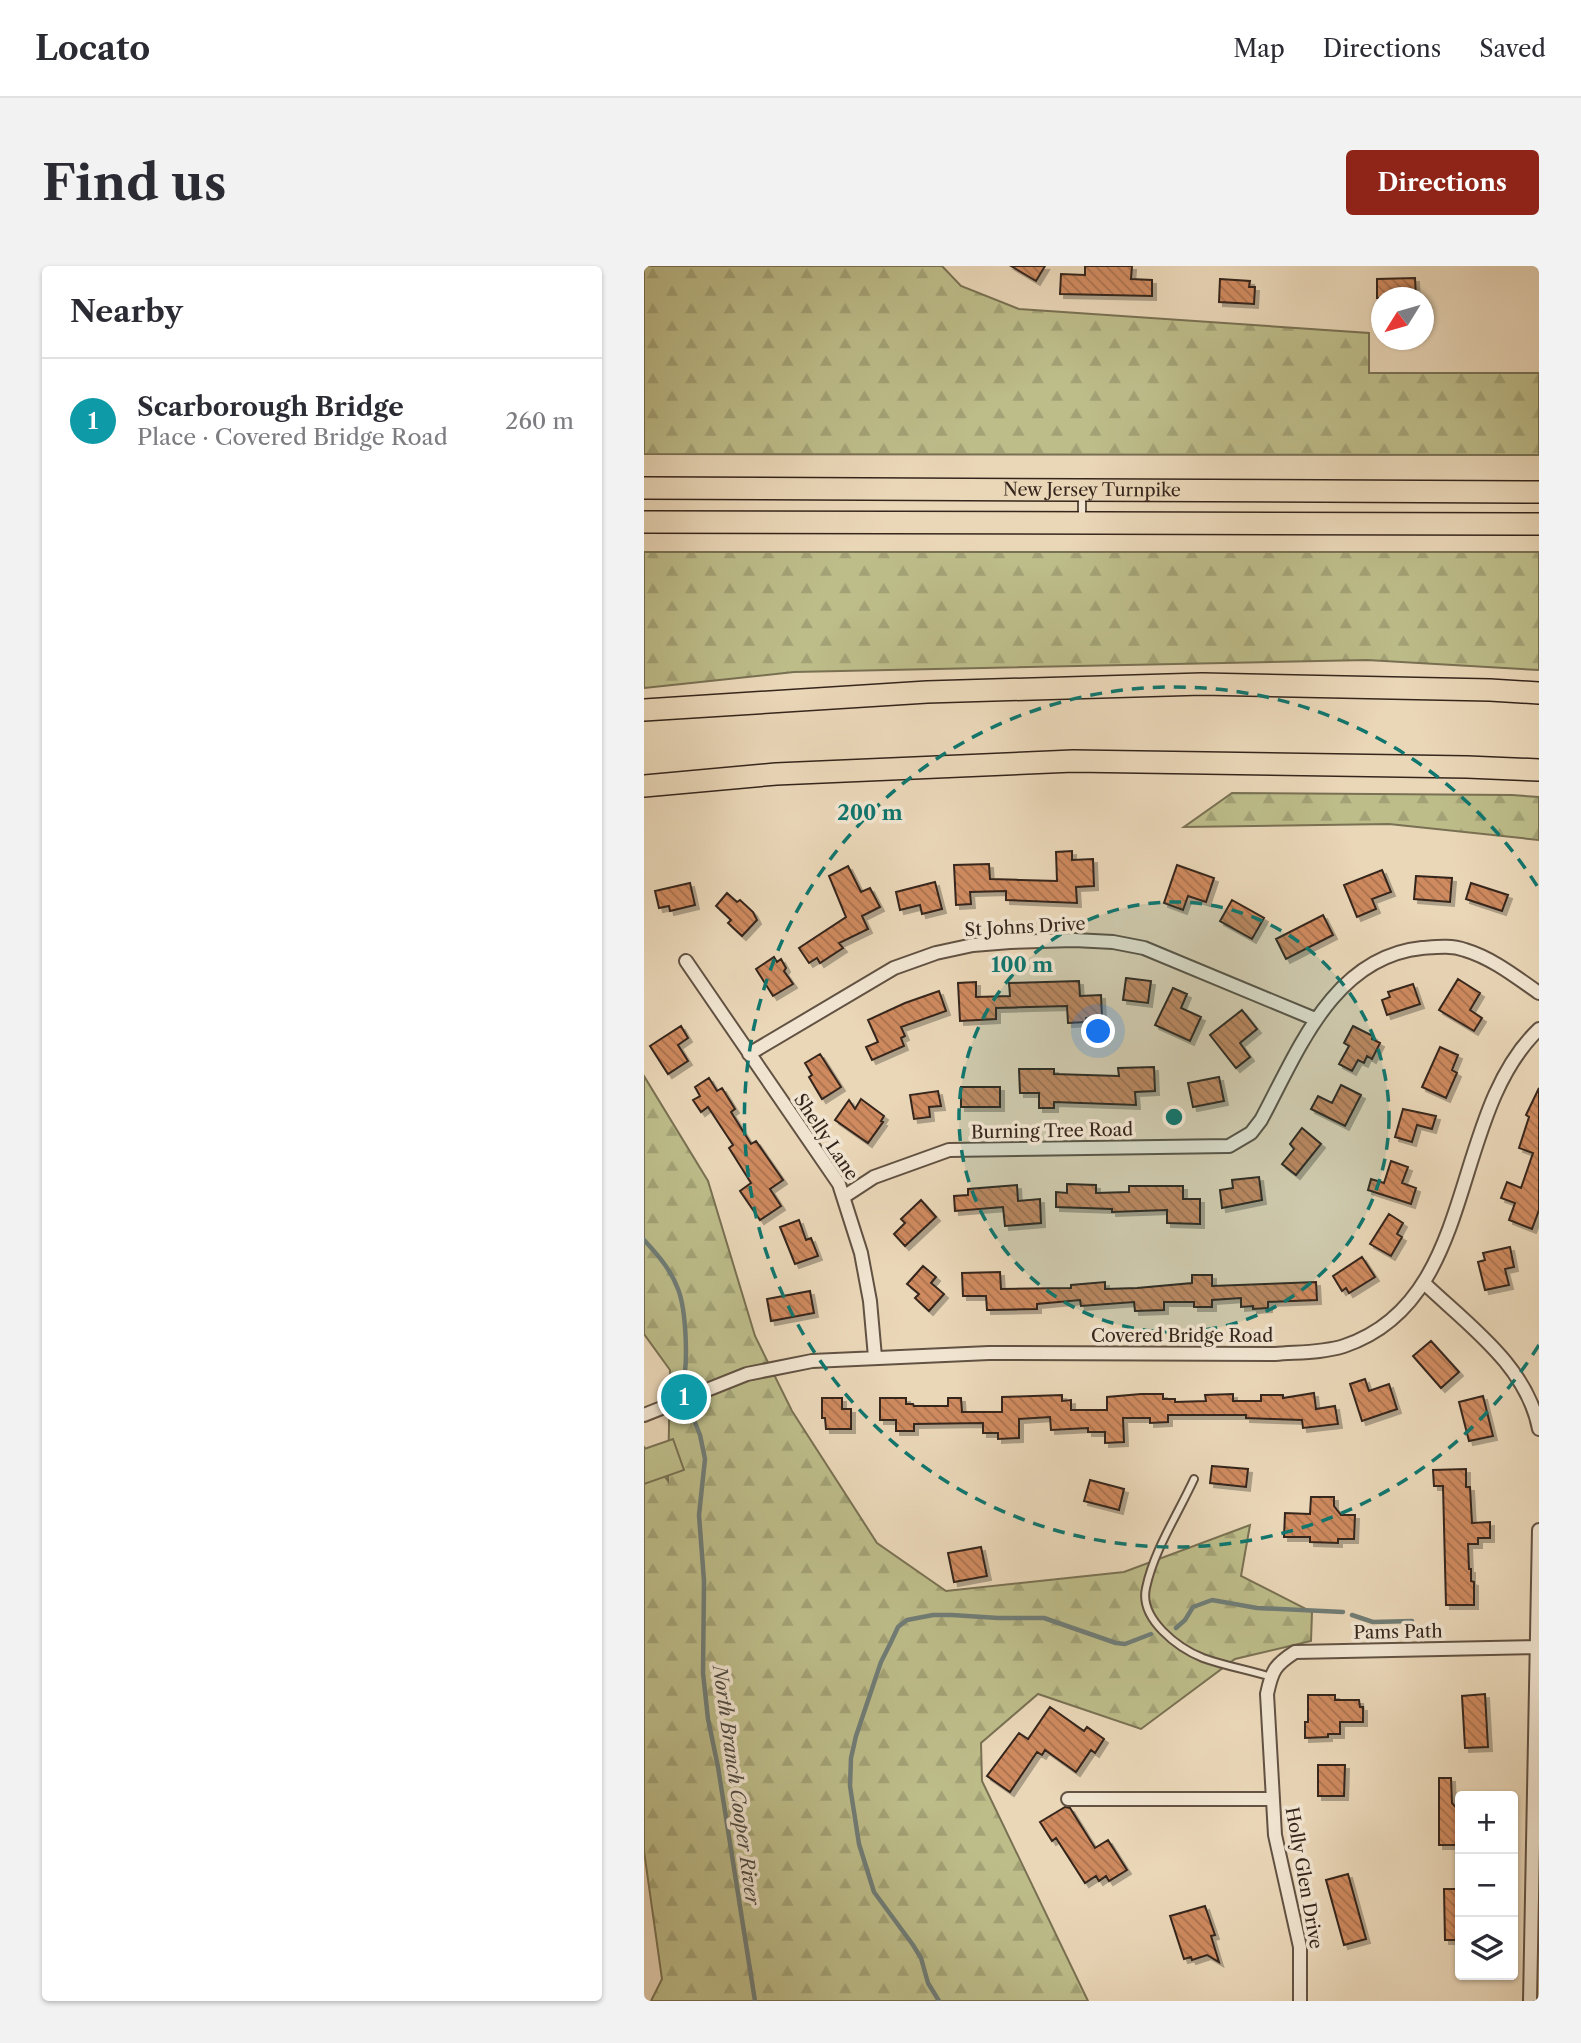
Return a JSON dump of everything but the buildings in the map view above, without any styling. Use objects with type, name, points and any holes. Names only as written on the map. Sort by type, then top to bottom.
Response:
[{"type":"highway","name":"New Jersey Turnpike","points":[[644,488],[1539,492]]},
{"type":"highway","name":"New Jersey Turnpike","points":[[644,522],[1539,524]]},
{"type":"highway","points":[[644,710],[927,692],[1202,684],[1539,693]]},
{"type":"highway","points":[[644,786],[776,774],[1073,761],[1467,766],[1539,770]]},
{"type":"street","name":"St Johns Drive","points":[[749,1054],[894,968],[936,953],[973,945],[1010,942],[1087,940],[1144,948],[1315,1018]]},
{"type":"street","name":"Burning Tree Road","points":[[845,1196],[874,1177],[949,1150],[1229,1146],[1251,1133],[1261,1120],[1315,1018],[1344,986],[1388,955],[1443,946],[1464,949],[1494,963],[1539,993]]},
{"type":"street","name":"Shelly Lane","points":[[686,961],[845,1196],[861,1253],[870,1301],[874,1357]]},
{"type":"street","name":"Covered Bridge Road","points":[[644,1415],[747,1374],[812,1361],[989,1353],[1275,1354],[1344,1346],[1389,1321],[1424,1283],[1451,1226],[1484,1117],[1509,1066],[1539,1029]]},
{"type":"street","points":[[1424,1283],[1504,1358],[1533,1390],[1539,1429]]},
{"type":"street","points":[[1530,2001],[1539,1531]]},
{"type":"street","name":"Pams Path","points":[[1271,1677],[1277,1664],[1295,1652],[1536,1647]]},
{"type":"street","name":"Holly Glen Drive","points":[[1271,1677],[1267,1694],[1275,1835],[1300,1947],[1300,2001]]},
{"type":"street","points":[[1068,1799],[1273,1799]]},
{"type":"lane","points":[[1082,489],[1082,523]]},
{"type":"lane","points":[[1194,1479],[1157,1556],[1145,1591],[1150,1616],[1173,1640],[1202,1657],[1271,1677]]},
{"type":"green space","points":[[644,266],[942,266],[961,286],[1019,309],[1369,333],[1369,373],[1539,373],[1539,455],[644,454]]},
{"type":"green space","points":[[644,552],[1539,552],[1539,670],[1367,660],[794,672],[644,688]]},
{"type":"green space","points":[[1232,793],[1539,797],[1539,840],[1389,824],[1184,827]]},
{"type":"green space","points":[[644,1076],[708,1181],[755,1336],[792,1411],[877,1543],[946,1591],[1124,1572],[1250,1525],[1241,1576],[1312,1612],[1311,1641],[1235,1659],[1141,1729],[1038,1694],[981,1743],[982,1781],[1088,2001],[651,2001],[662,1979],[644,1851],[644,1447],[668,1481],[670,1370],[644,1334]]},
{"type":"green space","points":[[673,1439],[684,1470],[644,1484],[644,1449]]},
{"type":"waterway","name":"North Branch Cooper River","points":[[644,1240],[668,1269],[681,1298],[686,1352],[682,1386]]},
{"type":"waterway","name":"North Branch Cooper River","points":[[689,1408],[700,1435],[705,1459],[699,1515],[704,1581],[703,1673],[708,1719],[755,2001]]},
{"type":"waterway","points":[[1176,1628],[1193,1607],[1212,1600],[1257,1608],[1343,1612]]},
{"type":"waterway","points":[[939,2001],[928,1983],[921,1958],[874,1892],[859,1844],[850,1786],[851,1758],[856,1736],[881,1662],[898,1627],[907,1620],[952,1615],[1044,1618],[1125,1644],[1151,1634]]},
{"type":"waterway","points":[[1352,1615],[1373,1622],[1412,1621]]},
{"type":"place","name":"Scarborough Bridge","points":[[684,1397]]}]
